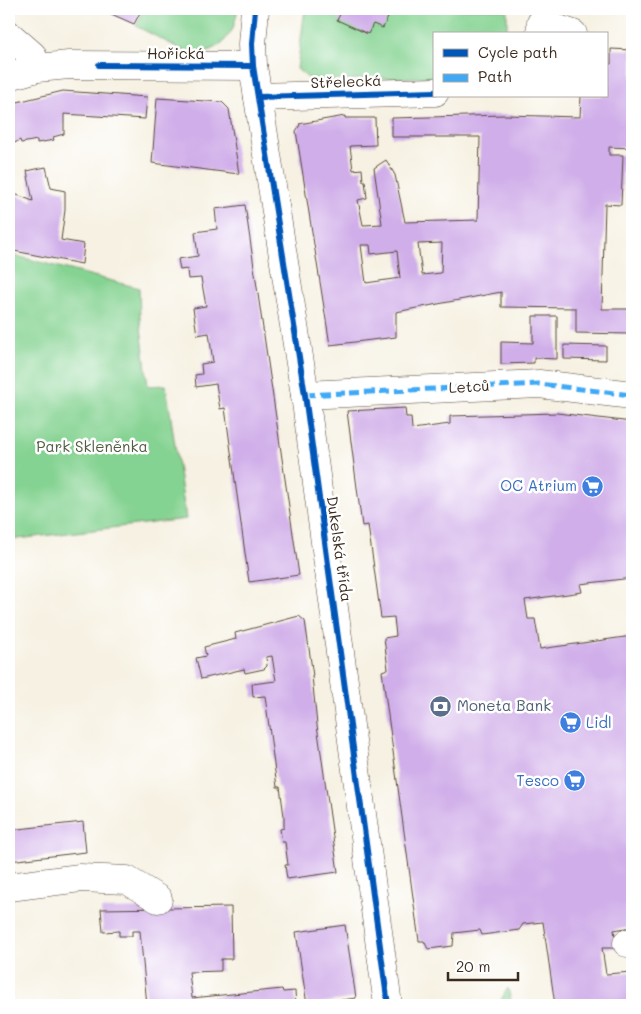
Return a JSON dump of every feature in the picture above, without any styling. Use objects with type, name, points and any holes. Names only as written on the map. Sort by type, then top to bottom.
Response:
[{"type":"street","name":"Dukelská třída","points":[[255,9],[252,44],[253,66],[305,395],[388,1005]]},
{"type":"street","points":[[540,32],[541,23],[567,32]]},
{"type":"street","points":[[9,35],[32,55],[38,68]]},
{"type":"street","name":"Hořická","points":[[9,76],[38,68],[99,64],[253,66]]},
{"type":"street","name":"Střelecká","points":[[258,97],[433,92]]},
{"type":"street","name":"Letců","points":[[305,395],[539,384],[632,395]]},
{"type":"street","points":[[9,887],[80,878],[127,880],[158,899]]},
{"type":"green space","points":[[144,9],[238,9],[233,29],[222,44],[206,52],[188,53],[136,26]]},
{"type":"green space","points":[[305,9],[507,9],[507,32],[433,32],[433,77],[324,80],[308,78],[297,69]]},
{"type":"green space","name":"Park Skleněnka","points":[[9,254],[139,288],[140,319],[148,386],[166,385],[186,519],[9,540]]},
{"type":"green space","points":[[508,988],[512,1005],[498,1005]]},
{"type":"building","points":[[100,9],[142,9],[134,24]]},
{"type":"building","points":[[343,9],[392,9],[383,28],[373,24],[368,34],[337,20]]},
{"type":"building","points":[[611,49],[632,50],[632,148],[609,147],[609,155],[623,155],[621,205],[605,204],[602,309],[631,309],[630,334],[576,333],[576,308],[501,307],[501,292],[396,312],[396,337],[330,345],[296,131],[299,124],[345,116],[345,118],[375,118],[376,145],[350,146],[353,170],[362,169],[363,181],[365,181],[367,198],[358,200],[363,225],[382,224],[374,168],[386,160],[395,175],[405,222],[478,220],[480,137],[392,137],[392,118],[505,115],[580,117],[581,98],[608,98],[608,64],[611,64]],"holes":[[[442,243],[441,273],[422,275],[418,244]],[[361,245],[370,245],[371,254],[397,251],[400,278],[366,283]]]},
{"type":"building","points":[[63,91],[147,97],[145,119],[64,114],[64,134],[53,137],[54,140],[37,143],[37,140],[21,143],[20,140],[9,146],[9,104]]},
{"type":"building","points":[[157,98],[222,102],[229,109],[239,174],[152,163]]},
{"type":"building","points":[[46,167],[51,188],[65,191],[65,210],[61,240],[84,244],[82,264],[9,250],[9,192],[33,201],[27,171]]},
{"type":"building","points":[[245,205],[299,575],[249,582],[225,408],[220,409],[216,384],[196,387],[195,375],[202,374],[201,364],[213,362],[209,333],[197,335],[193,308],[206,306],[201,278],[188,279],[187,269],[180,270],[178,259],[198,256],[195,232],[217,229],[215,209]]},
{"type":"building","points":[[533,316],[557,316],[557,359],[534,358],[534,363],[501,364],[501,342],[533,343]]},
{"type":"building","points":[[564,345],[606,346],[606,360],[564,359]]},
{"type":"building","points":[[405,408],[406,417],[411,417],[412,429],[450,424],[450,416],[557,413],[632,422],[632,578],[580,584],[582,592],[525,600],[528,619],[535,619],[540,649],[632,636],[632,927],[614,930],[617,948],[602,948],[606,974],[632,972],[632,1005],[555,1005],[543,922],[523,924],[519,930],[482,935],[480,930],[454,933],[453,946],[428,949],[424,941],[419,941],[382,671],[388,669],[384,638],[396,636],[394,617],[381,618],[368,525],[362,526],[347,411]]},
{"type":"building","points":[[299,616],[305,621],[313,676],[317,725],[338,872],[287,879],[285,865],[288,865],[285,842],[282,842],[280,829],[284,828],[284,816],[280,787],[277,787],[265,696],[253,697],[252,684],[276,681],[272,656],[266,657],[267,666],[264,669],[245,673],[244,669],[201,679],[196,658],[206,656],[204,647],[236,639],[235,633]]},
{"type":"building","points":[[83,822],[86,852],[9,861],[9,830]]},
{"type":"building","points":[[231,907],[232,959],[221,959],[221,971],[189,972],[192,998],[282,989],[283,992],[295,991],[296,1005],[147,1005],[140,931],[132,931],[132,936],[119,936],[119,931],[103,932],[101,909]]},
{"type":"building","points":[[345,925],[356,998],[307,1005],[296,932]]},
{"type":"marked path","points":[[305,395],[539,384],[632,395]]},
{"type":"cycle path","points":[[255,9],[252,44],[253,66],[305,395],[388,1005]]},
{"type":"cycle path","points":[[99,65],[253,66]]},
{"type":"cycle path","points":[[258,97],[433,92]]},
{"type":"place","name":"OC Atrium","points":[[593,486]]},
{"type":"place","name":"Moneta Bank","points":[[441,706]]},
{"type":"place","name":"Lidl","points":[[570,723]]},
{"type":"place","name":"Tesco","points":[[575,781]]}]
